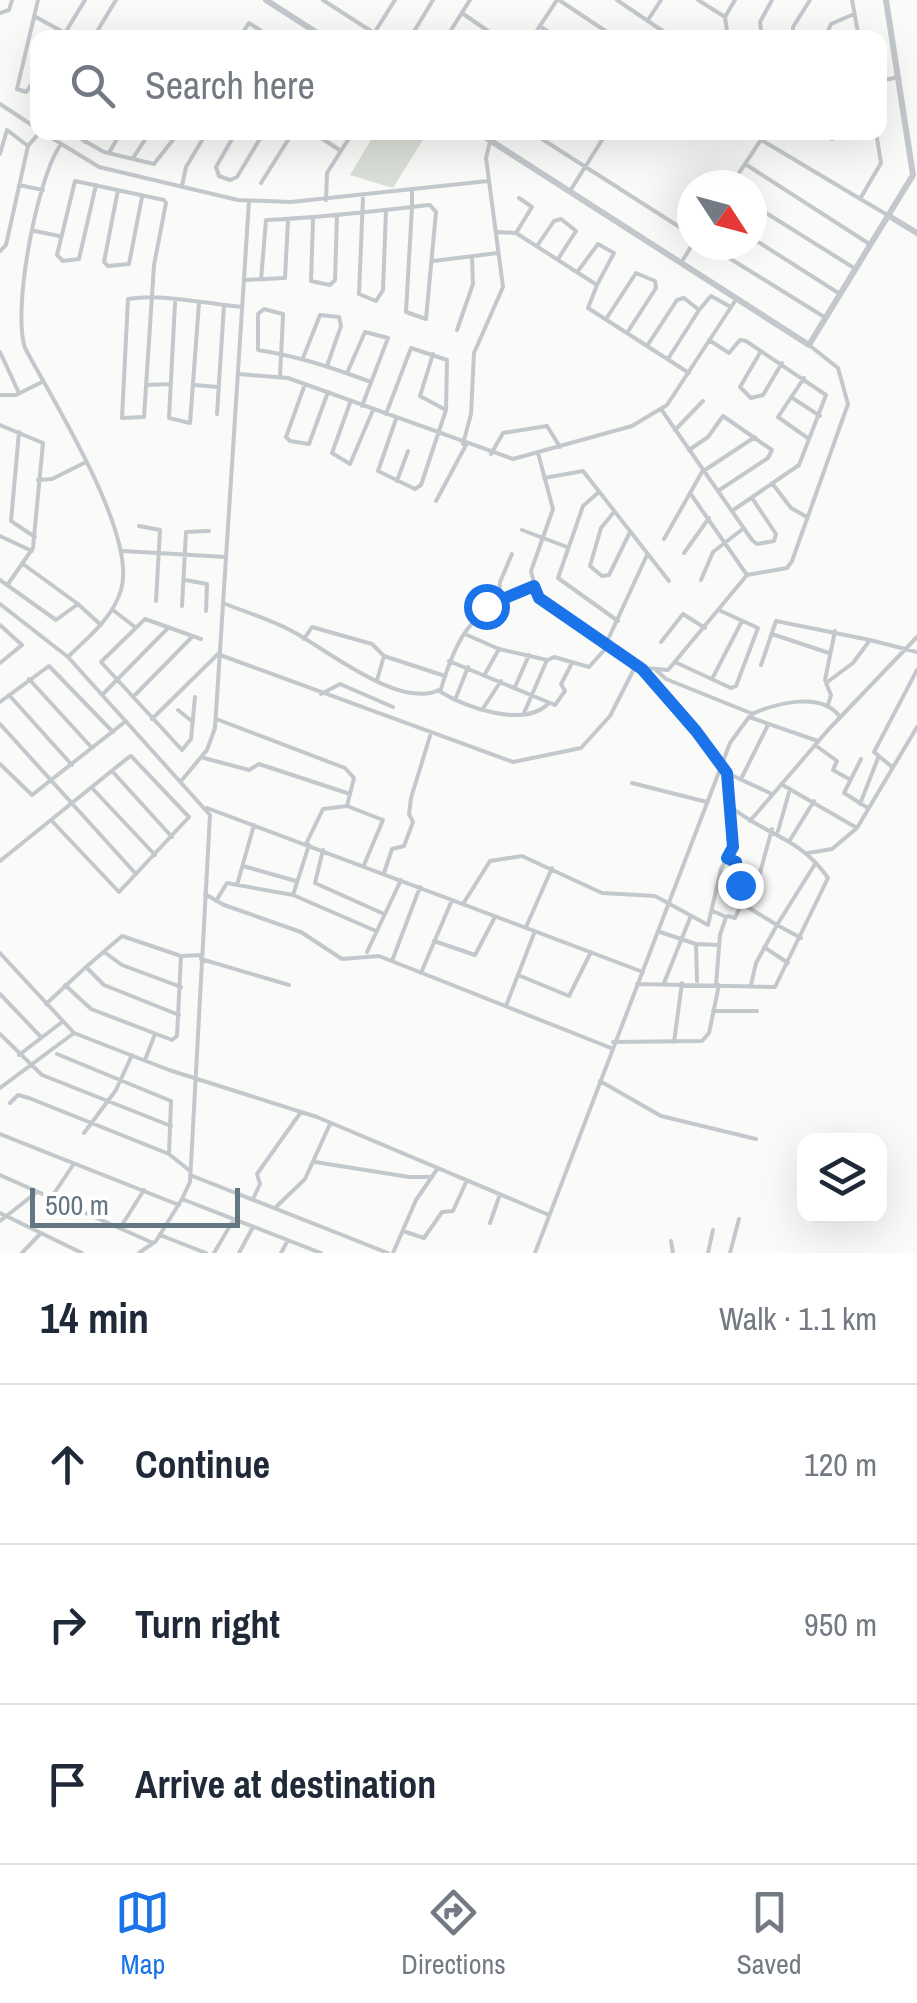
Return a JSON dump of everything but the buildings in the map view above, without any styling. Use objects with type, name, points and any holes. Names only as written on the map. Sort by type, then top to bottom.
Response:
[{"type":"street","points":[[0,13],[9,10],[12,0]]},
{"type":"street","points":[[31,30],[38,0]]},
{"type":"street","points":[[66,30],[85,0]]},
{"type":"street","points":[[97,30],[116,0]]},
{"type":"street","points":[[266,0],[313,30]]},
{"type":"street","points":[[323,0],[366,30]]},
{"type":"street","points":[[376,30],[393,3],[382,0]]},
{"type":"street","points":[[415,30],[434,0]]},
{"type":"street","points":[[451,30],[470,0]]},
{"type":"street","points":[[537,30],[558,0],[604,30]]},
{"type":"street","points":[[617,0],[662,30]]},
{"type":"street","points":[[648,20],[662,0]]},
{"type":"street","points":[[698,0],[725,17]]},
{"type":"street","points":[[727,30],[725,17],[735,0]]},
{"type":"street","points":[[761,30],[760,22],[772,0]]},
{"type":"street","points":[[793,30],[810,0]]},
{"type":"street","points":[[852,0],[857,30]]},
{"type":"street","points":[[809,345],[913,175],[887,0]]},
{"type":"street","points":[[462,13],[481,30]]},
{"type":"street","points":[[828,30],[831,24],[854,14]]},
{"type":"street","points":[[34,16],[55,30]]},
{"type":"street","points":[[540,26],[546,30]]},
{"type":"street","points":[[30,33],[17,89],[26,92],[30,87]]},
{"type":"street","points":[[887,79],[899,77]]},
{"type":"street","points":[[0,104],[30,123]]},
{"type":"street","points":[[908,127],[917,125]]},
{"type":"street","points":[[0,154],[7,130],[28,146]]},
{"type":"street","points":[[0,251],[6,245],[31,140]]},
{"type":"street","points":[[53,140],[98,167],[248,200],[326,200],[488,181]]},
{"type":"street","points":[[82,140],[109,153],[159,162],[173,140]]},
{"type":"street","points":[[109,153],[116,140]]},
{"type":"street","points":[[133,158],[145,140]]},
{"type":"street","points":[[182,187],[186,167],[202,140]]},
{"type":"street","points":[[231,140],[216,167],[218,176],[230,180],[238,177],[259,140]]},
{"type":"street","points":[[261,183],[288,140]]},
{"type":"street","points":[[327,140],[341,151]]},
{"type":"street","points":[[326,200],[326,176],[348,140]]},
{"type":"street","points":[[543,140],[677,225]]},
{"type":"street","points":[[570,191],[602,140]]},
{"type":"street","points":[[740,170],[760,140],[917,233]]},
{"type":"street","points":[[860,199],[881,163],[877,140]]},
{"type":"street","points":[[436,501],[465,444],[474,353],[502,291],[488,181],[486,151],[490,141],[737,298],[838,368],[848,404],[789,566],[747,575],[668,670],[638,668]]},
{"type":"street","points":[[60,146],[49,164],[18,315],[23,342],[124,550],[123,580],[113,610],[68,657]]},
{"type":"street","points":[[744,164],[871,244]]},
{"type":"street","points":[[96,185],[78,261],[59,258],[60,236],[73,182],[96,185],[143,195],[166,204],[150,299],[144,417],[123,419],[127,300],[150,299],[242,307]]},
{"type":"street","points":[[19,185],[43,190]]},
{"type":"street","points":[[118,190],[104,262],[108,266],[129,264],[143,195]]},
{"type":"street","points":[[262,280],[266,220],[288,221],[362,212],[386,210],[412,207],[430,205],[436,212],[428,316],[410,314],[412,207],[412,191]]},
{"type":"street","points":[[363,196],[359,294],[376,301],[384,290],[386,210]]},
{"type":"street","points":[[516,233],[532,207],[519,198]]},
{"type":"street","points":[[182,780],[214,736],[216,719],[248,200]]},
{"type":"street","points":[[767,214],[856,270]]},
{"type":"street","points":[[313,218],[310,281],[330,285],[335,280],[337,215]]},
{"type":"street","points":[[537,246],[554,221],[560,220],[576,231],[558,260]]},
{"type":"street","points":[[244,280],[285,278],[288,221]]},
{"type":"street","points":[[34,231],[60,236]]},
{"type":"street","points":[[497,232],[516,233],[598,285]]},
{"type":"street","points":[[578,272],[595,245],[614,253],[587,306],[689,372]]},
{"type":"street","points":[[767,248],[840,294]]},
{"type":"street","points":[[433,261],[499,253]]},
{"type":"street","points":[[457,330],[473,284],[472,258]]},
{"type":"street","points":[[681,264],[683,260]]},
{"type":"street","points":[[732,260],[826,318]]},
{"type":"street","points":[[606,320],[636,273],[654,280],[656,288],[626,333]]},
{"type":"street","points":[[668,359],[710,296],[731,307]]},
{"type":"street","points":[[647,346],[678,298],[699,310]]},
{"type":"street","points":[[237,374],[280,376],[507,459],[636,424],[661,409],[737,298]]},
{"type":"street","points":[[176,302],[169,418],[190,423],[199,303]]},
{"type":"street","points":[[216,414],[224,306]]},
{"type":"street","points":[[280,376],[281,352],[283,314],[262,310],[256,348],[281,352],[304,358],[371,382]]},
{"type":"street","points":[[304,358],[320,315],[338,317],[341,326],[327,366]]},
{"type":"street","points":[[347,373],[363,334],[372,330],[388,340],[362,406]]},
{"type":"street","points":[[710,340],[729,353],[743,340],[826,395],[799,465],[732,511]]},
{"type":"street","points":[[386,414],[409,350],[416,346],[449,364],[446,410],[418,488],[378,471],[396,419]]},
{"type":"street","points":[[762,350],[740,387],[751,398],[763,394],[782,363]]},
{"type":"street","points":[[0,352],[20,394]]},
{"type":"street","points":[[433,354],[420,396],[446,410]]},
{"type":"street","points":[[804,378],[779,420],[810,440]]},
{"type":"street","points":[[0,395],[20,394],[43,382]]},
{"type":"street","points":[[146,385],[172,384]]},
{"type":"street","points":[[305,384],[286,434],[290,441],[309,444],[328,392]]},
{"type":"street","points":[[195,386],[218,387]]},
{"type":"street","points":[[791,397],[820,416]]},
{"type":"street","points":[[350,402],[332,452],[350,464],[373,410]]},
{"type":"street","points":[[675,430],[702,402]]},
{"type":"street","points":[[661,409],[702,472],[757,544],[776,540],[752,497]]},
{"type":"street","points":[[689,450],[704,441],[723,416],[771,448],[772,454],[718,492]]},
{"type":"street","points":[[0,426],[42,440],[32,551],[8,584]]},
{"type":"street","points":[[491,454],[503,433],[547,426],[560,447]]},
{"type":"street","points":[[19,432],[11,521],[35,538]]},
{"type":"street","points":[[664,539],[702,472],[754,436]]},
{"type":"street","points":[[397,482],[408,451]]},
{"type":"street","points":[[538,453],[553,509],[531,572],[539,598],[638,668],[727,773],[772,794]]},
{"type":"street","points":[[38,480],[52,480],[84,462]]},
{"type":"street","points":[[544,478],[580,470],[669,581]]},
{"type":"street","points":[[772,483],[792,508],[808,518]]},
{"type":"street","points":[[599,492],[583,506],[559,581],[618,621]]},
{"type":"street","points":[[690,493],[747,575]]},
{"type":"street","points":[[614,512],[601,528],[590,566],[609,575],[629,532]]},
{"type":"street","points":[[684,553],[708,518]]},
{"type":"street","points":[[140,526],[160,530],[156,601]]},
{"type":"street","points":[[701,580],[711,556],[744,528]]},
{"type":"street","points":[[522,530],[567,547]]},
{"type":"street","points":[[182,606],[186,532],[209,532]]},
{"type":"street","points":[[0,536],[32,551]]},
{"type":"street","points":[[124,550],[226,557]]},
{"type":"street","points":[[499,599],[500,582],[512,554]]},
{"type":"street","points":[[467,635],[499,649],[589,667],[606,647],[647,556]]},
{"type":"street","points":[[23,564],[101,625]]},
{"type":"street","points":[[0,580],[56,620],[78,604]]},
{"type":"street","points":[[183,580],[207,584],[206,611]]},
{"type":"street","points":[[439,691],[449,661],[475,616],[499,599],[534,586]]},
{"type":"street","points":[[223,603],[304,639],[335,660],[377,680],[405,689],[439,691],[482,710],[538,712],[550,703]]},
{"type":"street","points":[[0,604],[68,657],[207,808],[643,972]]},
{"type":"street","points":[[113,610],[135,627]]},
{"type":"street","points":[[677,663],[731,688],[738,684],[758,628],[753,622],[719,610]]},
{"type":"street","points":[[661,642],[684,614],[705,628]]},
{"type":"street","points":[[195,697],[192,739],[182,750],[101,662],[148,619],[201,639]]},
{"type":"street","points":[[712,680],[742,621]]},
{"type":"street","points":[[761,664],[776,621],[917,652]]},
{"type":"street","points":[[0,625],[22,645],[1,660]]},
{"type":"street","points":[[103,694],[169,627]]},
{"type":"street","points":[[304,639],[312,627],[372,644],[384,656],[444,676]]},
{"type":"street","points":[[828,704],[832,695],[825,685],[834,631]]},
{"type":"street","points":[[771,634],[829,653]]},
{"type":"street","points":[[132,698],[193,636]]},
{"type":"street","points":[[750,821],[840,717],[917,637]]},
{"type":"street","points":[[825,685],[857,659],[870,640]]},
{"type":"street","points":[[485,674],[499,649]]},
{"type":"street","points":[[220,653],[430,735],[513,762],[575,751],[603,727],[638,668]]},
{"type":"street","points":[[152,719],[220,653]]},
{"type":"street","points":[[515,687],[529,655]]},
{"type":"street","points":[[377,680],[384,656]]},
{"type":"street","points":[[524,712],[547,660]]},
{"type":"street","points":[[449,661],[556,704],[565,691],[561,684],[572,663]]},
{"type":"street","points":[[0,702],[46,666],[53,668],[113,732]]},
{"type":"street","points":[[455,700],[468,667]]},
{"type":"street","points":[[656,670],[666,679],[817,743],[837,760],[834,770],[850,780]]},
{"type":"street","points":[[892,766],[878,758],[874,750],[917,670]]},
{"type":"street","points":[[29,679],[92,748]]},
{"type":"street","points":[[482,710],[501,681]]},
{"type":"street","points":[[322,694],[340,684],[393,707]]},
{"type":"street","points":[[9,695],[72,764]]},
{"type":"street","points":[[534,1253],[612,1046],[671,904],[719,766],[751,715],[804,702],[828,704],[840,717]]},
{"type":"street","points":[[178,710],[193,722]]},
{"type":"street","points":[[216,719],[345,768],[355,780],[347,806]]},
{"type":"street","points":[[0,764],[30,795],[128,720]]},
{"type":"street","points":[[0,724],[136,874]]},
{"type":"street","points":[[742,777],[768,725]]},
{"type":"street","points":[[806,854],[825,852],[857,828],[917,727]]},
{"type":"street","points":[[384,873],[393,848],[403,847],[413,824],[411,798],[430,735]]},
{"type":"street","points":[[0,861],[72,803],[131,756],[189,816],[116,891],[51,820]]},
{"type":"street","points":[[202,757],[249,770],[259,764],[350,794]]},
{"type":"street","points":[[860,804],[878,758]]},
{"type":"street","points":[[860,759],[844,795],[868,808]]},
{"type":"street","points":[[112,771],[172,837]]},
{"type":"street","points":[[464,904],[491,860],[522,856],[602,893],[651,896],[708,925],[733,847],[729,828],[733,809],[727,773]]},
{"type":"street","points":[[632,782],[706,802]]},
{"type":"street","points":[[781,784],[857,828]]},
{"type":"street","points":[[92,787],[154,855]]},
{"type":"street","points":[[714,912],[735,918],[754,897],[790,789]]},
{"type":"street","points":[[790,840],[814,802]]},
{"type":"street","points":[[293,895],[323,809],[347,806],[383,820],[364,865]]},
{"type":"street","points":[[140,1253],[160,1235],[180,1202],[190,1173],[207,808]]},
{"type":"street","points":[[637,984],[775,986],[828,878],[790,840],[733,809]]},
{"type":"street","points":[[237,885],[254,824]]},
{"type":"street","points":[[323,850],[315,882],[384,914]]},
{"type":"street","points":[[727,858],[736,862],[734,874],[744,905],[800,938]]},
{"type":"street","points":[[750,985],[764,947],[815,864]]},
{"type":"street","points":[[243,866],[298,882]]},
{"type":"street","points":[[526,928],[552,868]]},
{"type":"street","points":[[366,954],[401,880]]},
{"type":"street","points":[[216,901],[225,884],[293,895],[376,931]]},
{"type":"street","points":[[392,962],[420,887]]},
{"type":"street","points":[[205,894],[301,932],[342,959],[366,954],[392,962],[612,1046],[705,1039],[713,1012],[726,915]]},
{"type":"street","points":[[421,973],[452,900]]},
{"type":"street","points":[[664,983],[691,916]]},
{"type":"street","points":[[434,941],[475,955],[494,917]]},
{"type":"street","points":[[506,1006],[535,931]]},
{"type":"street","points":[[660,932],[696,944],[719,945]]},
{"type":"street","points":[[46,1004],[125,936],[289,985]]},
{"type":"street","points":[[696,944],[698,983]]},
{"type":"street","points":[[764,947],[788,962]]},
{"type":"street","points":[[104,952],[122,965],[181,988]]},
{"type":"street","points":[[518,975],[570,996],[591,952]]},
{"type":"street","points":[[0,953],[74,1033],[300,1112],[549,1215]]},
{"type":"street","points":[[65,985],[91,1009],[174,1039],[182,956]]},
{"type":"street","points":[[86,968],[101,984],[179,1015]]},
{"type":"street","points":[[674,1042],[682,983]]},
{"type":"street","points":[[0,994],[41,1038]]},
{"type":"street","points":[[713,1012],[756,1012]]},
{"type":"street","points":[[20,1055],[62,1022]]},
{"type":"street","points":[[0,1088],[74,1033]]},
{"type":"street","points":[[0,1034],[42,1076],[171,1126]]},
{"type":"street","points":[[145,1060],[155,1034]]},
{"type":"street","points":[[56,1054],[171,1101],[170,1154]]},
{"type":"street","points":[[84,1133],[122,1080],[132,1055]]},
{"type":"street","points":[[600,1080],[661,1116],[756,1139]]},
{"type":"street","points":[[10,1103],[22,1096],[92,1122],[170,1154],[190,1173],[390,1253],[430,1176],[438,1168]]},
{"type":"street","points":[[252,1199],[260,1184],[257,1174],[300,1112]]},
{"type":"street","points":[[275,1207],[301,1184],[315,1162],[330,1124]]},
{"type":"street","points":[[0,1134],[321,1253]]},
{"type":"street","points":[[315,1162],[430,1176]]},
{"type":"street","points":[[51,1198],[74,1164]]},
{"type":"street","points":[[0,1176],[154,1242]]},
{"type":"street","points":[[403,1231],[424,1238],[442,1212],[453,1211],[467,1180]]},
{"type":"street","points":[[120,1228],[144,1190]]},
{"type":"street","points":[[0,1221],[37,1192]]},
{"type":"street","points":[[490,1223],[500,1194]]},
{"type":"street","points":[[3,1215],[82,1253]]},
{"type":"street","points":[[214,1253],[234,1219]]},
{"type":"street","points":[[730,1253],[739,1220]]},
{"type":"street","points":[[238,1253],[253,1227]]},
{"type":"street","points":[[708,1253],[713,1230]]},
{"type":"street","points":[[22,1253],[40,1234]]},
{"type":"street","points":[[160,1235],[206,1253]]},
{"type":"street","points":[[281,1253],[288,1240]]},
{"type":"street","points":[[671,1241],[673,1253]]},
{"type":"street","points":[[148,1253],[154,1242]]},
{"type":"shaded area","points":[[371,140],[423,140],[393,188],[350,175]]},
{"type":"route","points":[[486,606],[534,586],[539,598],[642,669],[727,773],[728,803],[733,809],[729,828],[733,847],[727,858],[736,862],[734,874],[740,885]]}]
